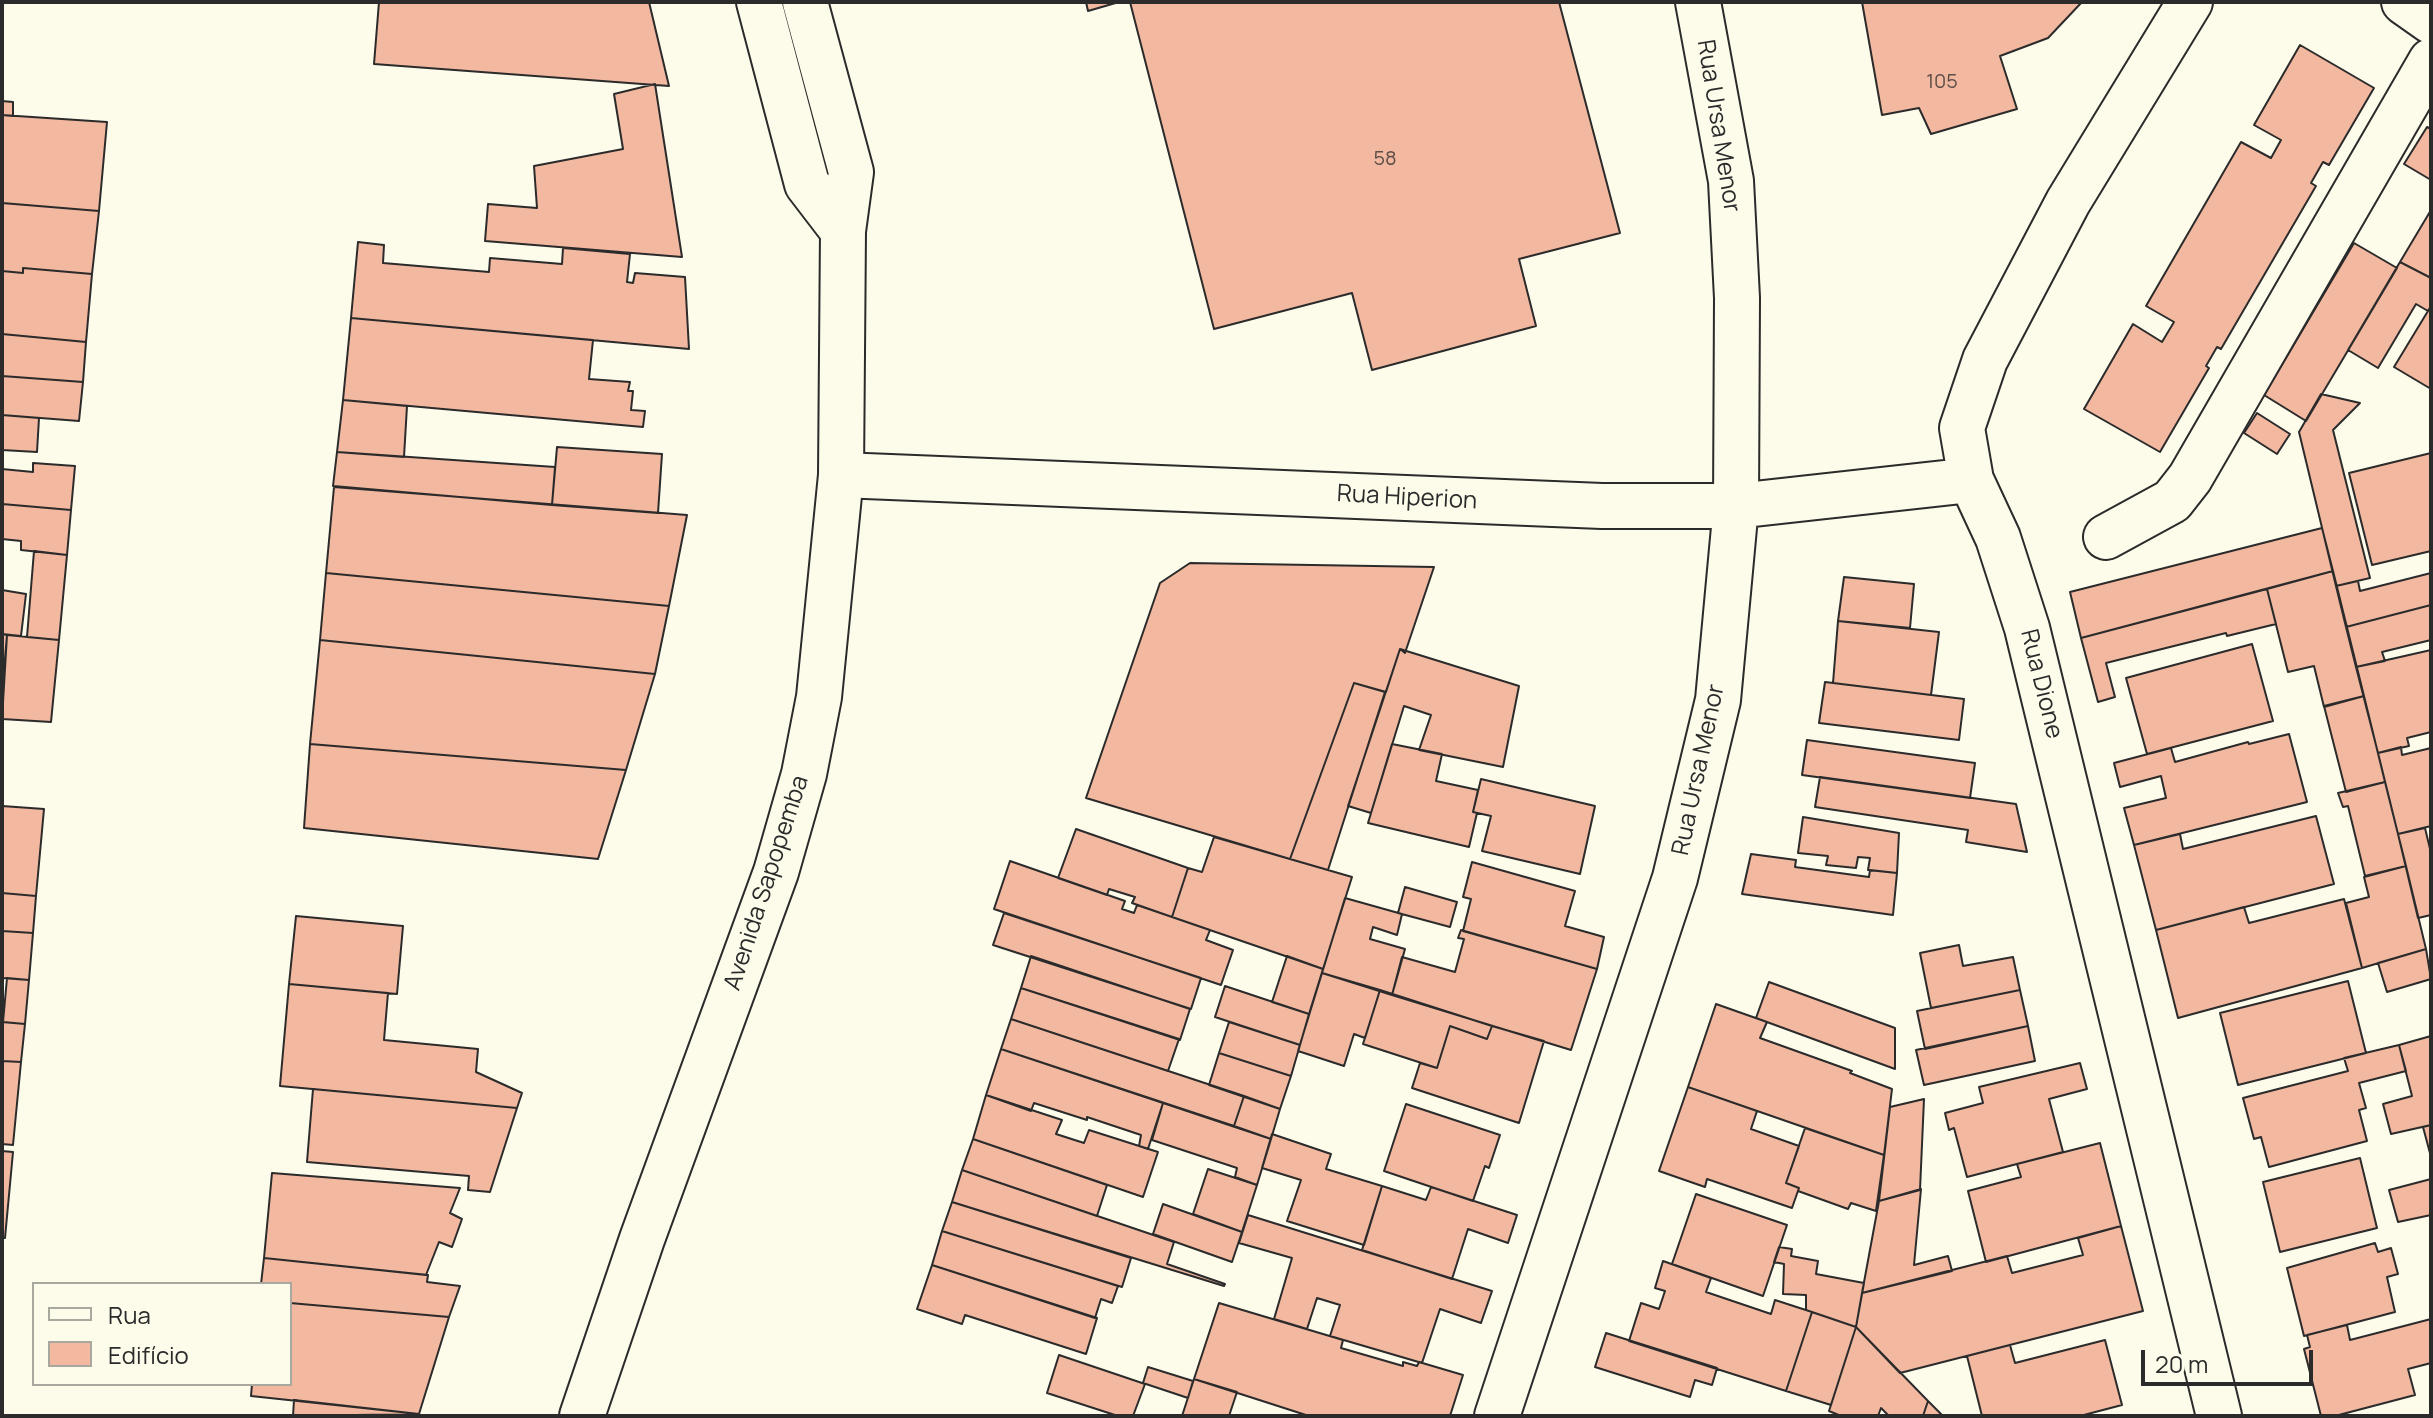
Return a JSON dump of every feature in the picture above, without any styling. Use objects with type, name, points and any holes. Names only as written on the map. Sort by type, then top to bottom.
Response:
[{"type":"street","points":[[759,2],[807,184],[843,231]]},
{"type":"street","name":"Avenida Sapopemba","points":[[582,1416],[646,1227],[776,872],[804,774],[819,697],[841,475],[843,231],[851,172],[805,2]]},
{"type":"street","name":"Rua Ursa Menor","points":[[1497,1416],[1675,878],[1718,700],[1736,506],[1737,298],[1731,181],[1698,2]]},
{"type":"street","name":"Rua Dione","points":[[2190,2],[2068,202],[1985,360],[1962,428],[1971,480],[1998,538],[2027,628],[2219,1416]]},
{"type":"street","points":[[2404,2],[2431,21]]},
{"type":"street","points":[[2106,537],[2172,501],[2190,478],[2431,61]]},
{"type":"street","name":"Rua Hiperion","points":[[841,475],[1602,506],[1736,506],[1971,480]]},
{"type":"building","points":[[379,2],[649,2],[669,86],[374,64]]},
{"type":"building","points":[[1086,2],[1119,2],[1088,11]]},
{"type":"building","points":[[1130,2],[1559,2],[1620,233],[1519,259],[1536,326],[1372,370],[1352,293],[1214,329]]},
{"type":"building","points":[[1862,2],[2082,2],[2048,38],[2000,56],[2017,109],[1931,134],[1919,108],[1882,115]]},
{"type":"building","points":[[2300,45],[2374,88],[2329,165],[2323,162],[2311,183],[2316,186],[2221,349],[2217,347],[2206,366],[2209,368],[2160,452],[2084,409],[2133,324],[2162,342],[2174,322],[2146,306],[2241,142],[2271,158],[2281,140],[2254,125]]},
{"type":"building","points":[[655,84],[682,257],[485,241],[488,204],[537,208],[534,166],[623,149],[614,94]]},
{"type":"building","points":[[2,101],[13,102],[13,116],[2,115]]},
{"type":"building","points":[[2,115],[107,122],[99,211],[2,203]]},
{"type":"building","points":[[2427,127],[2431,129],[2431,180],[2404,164]]},
{"type":"building","points":[[2,203],[99,211],[92,274],[23,268],[23,273],[2,271]]},
{"type":"building","points":[[2431,210],[2431,278],[2400,262]]},
{"type":"building","points":[[358,242],[384,245],[383,263],[489,272],[490,258],[562,264],[563,248],[630,254],[627,282],[633,283],[635,273],[685,277],[689,349],[351,318]]},
{"type":"building","points":[[2354,243],[2397,268],[2306,421],[2264,395]]},
{"type":"building","points":[[2400,262],[2431,278],[2431,306],[2428,311],[2416,304],[2378,368],[2348,350]]},
{"type":"building","points":[[23,268],[92,274],[86,342],[2,334],[2,271],[23,273]]},
{"type":"building","points":[[2431,306],[2431,389],[2394,367]]},
{"type":"building","points":[[351,318],[593,340],[589,379],[630,382],[628,391],[633,391],[631,410],[645,411],[643,427],[343,400]]},
{"type":"building","points":[[2,334],[86,342],[83,382],[2,376]]},
{"type":"building","points":[[2,376],[83,382],[79,421],[2,415]]},
{"type":"building","points":[[2321,394],[2360,403],[2333,430],[2370,578],[2336,586],[2299,432]]},
{"type":"building","points":[[343,400],[407,406],[404,457],[337,452]]},
{"type":"building","points":[[2257,413],[2290,434],[2277,454],[2244,433]]},
{"type":"building","points":[[2,415],[39,418],[37,452],[2,450]]},
{"type":"building","points":[[557,447],[662,454],[658,513],[552,505]]},
{"type":"building","points":[[337,452],[555,467],[552,505],[333,486]]},
{"type":"building","points":[[2431,453],[2431,551],[2372,565],[2349,473]]},
{"type":"building","points":[[33,463],[75,466],[71,510],[2,504],[2,469],[33,472]]},
{"type":"building","points":[[334,487],[687,515],[669,606],[326,573]]},
{"type":"building","points":[[2,504],[71,510],[67,555],[21,550],[21,541],[2,539]]},
{"type":"building","points":[[2322,528],[2333,571],[2081,638],[2070,592]]},
{"type":"building","points":[[34,551],[67,555],[59,640],[27,637]]},
{"type":"building","points":[[1190,563],[1434,567],[1405,653],[1400,649],[1386,692],[1354,683],[1290,859],[1086,798],[1160,583]]},
{"type":"building","points":[[2333,571],[2364,696],[2324,707],[2314,666],[2288,672],[2267,589]]},
{"type":"building","points":[[326,573],[669,606],[655,674],[320,640]]},
{"type":"building","points":[[2431,573],[2431,605],[2346,627],[2336,586],[2358,581],[2360,591]]},
{"type":"building","points":[[1844,577],[1914,584],[1910,628],[1838,621]]},
{"type":"building","points":[[2267,589],[2276,624],[2227,636],[2226,633],[2106,663],[2115,697],[2098,702],[2081,638]]},
{"type":"building","points":[[2,590],[26,594],[21,636],[2,634]]},
{"type":"building","points":[[2431,605],[2431,640],[2382,652],[2385,661],[2356,667],[2346,627]]},
{"type":"building","points":[[1838,621],[1939,632],[1931,695],[1833,683]]},
{"type":"building","points":[[2,634],[7,635],[2,694]]},
{"type":"building","points":[[7,635],[59,640],[51,722],[2,719]]},
{"type":"building","points":[[320,640],[655,674],[626,770],[310,744]]},
{"type":"building","points":[[2252,644],[2273,721],[2147,754],[2126,678]]},
{"type":"building","points":[[1400,649],[1519,686],[1503,767],[1419,750],[1431,715],[1404,706],[1371,813],[1348,806]]},
{"type":"building","points":[[2431,650],[2431,732],[2407,738],[2409,746],[2378,753],[2356,667]]},
{"type":"building","points":[[1825,682],[1964,699],[1959,740],[1819,723]]},
{"type":"building","points":[[1354,683],[1385,692],[1328,870],[1290,859]]},
{"type":"building","points":[[2364,696],[2385,782],[2346,792],[2324,706]]},
{"type":"building","points":[[2289,734],[2307,802],[2134,845],[2124,808],[2166,798],[2161,776],[2120,787],[2114,763],[2171,748],[2175,762]]},
{"type":"building","points":[[1807,740],[1975,763],[1970,798],[1802,775]]},
{"type":"building","points":[[310,744],[626,770],[598,859],[304,828]]},
{"type":"building","points":[[1392,744],[1442,754],[1436,781],[1478,790],[1473,812],[1477,813],[1469,847],[1368,823]]},
{"type":"building","points":[[2401,747],[2402,755],[2431,748],[2431,826],[2398,834],[2378,753]]},
{"type":"building","points":[[1820,777],[2016,804],[2027,852],[1966,842],[1968,830],[1815,807]]},
{"type":"building","points":[[1481,779],[1595,806],[1580,874],[1482,851],[1491,816],[1473,812]]},
{"type":"building","points":[[2385,782],[2406,866],[2365,876],[2348,806],[2343,807],[2338,793]]},
{"type":"building","points":[[2,806],[44,809],[36,896],[2,893]]},
{"type":"building","points":[[2316,816],[2334,884],[2156,930],[2134,845],[2180,834],[2183,849]]},
{"type":"building","points":[[1803,817],[1899,833],[1897,873],[1868,870],[1870,858],[1858,857],[1856,868],[1826,865],[1828,856],[1798,853]]},
{"type":"building","points":[[2425,828],[2431,853],[2431,915],[2418,918],[2398,834]]},
{"type":"building","points":[[1076,829],[1188,868],[1172,917],[1132,903],[1135,897],[1109,889],[1107,895],[1058,878]]},
{"type":"building","points":[[1214,837],[1352,877],[1323,969],[1172,917],[1188,868],[1202,872]]},
{"type":"building","points":[[1751,854],[1796,860],[1795,867],[1869,877],[1870,870],[1897,873],[1893,915],[1742,894]]},
{"type":"building","points":[[1010,861],[1125,901],[1122,909],[1134,913],[1137,905],[1210,930],[1206,940],[1233,950],[1221,985],[994,909]]},
{"type":"building","points":[[1472,862],[1575,891],[1565,926],[1604,937],[1597,969],[1463,931],[1471,899],[1463,897]]},
{"type":"building","points":[[2406,866],[2426,949],[2362,968],[2346,903],[2369,897],[2364,877]]},
{"type":"building","points":[[1405,887],[1457,902],[1450,927],[1398,913]]},
{"type":"building","points":[[2,893],[36,896],[33,933],[2,931]]},
{"type":"building","points":[[1345,898],[1402,914],[1397,935],[1373,927],[1370,939],[1405,949],[1392,995],[1322,973]]},
{"type":"building","points":[[2344,899],[2362,968],[2178,1018],[2156,930],[2244,907],[2249,923]]},
{"type":"building","points":[[1004,913],[1201,978],[1191,1009],[993,945]]},
{"type":"building","points":[[296,916],[403,926],[397,994],[289,984]]},
{"type":"building","points":[[1461,930],[1597,969],[1571,1050],[1392,995],[1402,957],[1455,972],[1464,939],[1458,938]]},
{"type":"building","points":[[2,931],[33,933],[29,980],[2,978]]},
{"type":"building","points":[[1959,945],[1963,966],[2013,957],[2020,990],[1931,1008],[1920,953]]},
{"type":"building","points":[[2426,949],[2431,979],[2387,992],[2378,963]]},
{"type":"building","points":[[1031,956],[1190,1009],[1180,1040],[1021,988]]},
{"type":"building","points":[[1287,956],[1323,969],[1309,1014],[1272,1002]]},
{"type":"building","points":[[1322,973],[1380,990],[1365,1038],[1354,1034],[1344,1066],[1298,1051]]},
{"type":"building","points":[[7,978],[29,980],[25,1024],[3,1022]]},
{"type":"building","points":[[2348,981],[2366,1053],[2238,1085],[2220,1013]]},
{"type":"building","points":[[1769,982],[1895,1028],[1895,1069],[1756,1018]]},
{"type":"building","points":[[289,984],[388,993],[384,1040],[478,1049],[476,1072],[522,1093],[517,1108],[280,1086]]},
{"type":"building","points":[[1225,986],[1309,1014],[1300,1045],[1215,1017]]},
{"type":"building","points":[[1021,988],[1179,1039],[1168,1071],[1011,1019]]},
{"type":"building","points":[[1380,990],[1492,1026],[1487,1039],[1450,1026],[1437,1068],[1363,1044]]},
{"type":"building","points":[[2020,990],[2028,1026],[1925,1049],[1917,1011]]},
{"type":"building","points":[[1716,1004],[1767,1022],[1760,1038],[1892,1089],[1884,1155],[1688,1087]]},
{"type":"building","points":[[1011,1019],[1244,1096],[1234,1126],[1001,1049]]},
{"type":"building","points":[[2,1022],[25,1024],[21,1062],[2,1061]]},
{"type":"building","points":[[1229,1022],[1300,1045],[1291,1076],[1219,1053]]},
{"type":"building","points":[[1450,1026],[1487,1039],[1492,1026],[1544,1041],[1519,1123],[1412,1088],[1420,1063],[1437,1068]]},
{"type":"building","points":[[2028,1026],[2035,1061],[1924,1085],[1916,1050]]},
{"type":"building","points":[[2431,1036],[2431,1125],[2391,1134],[2383,1104],[2412,1096],[2399,1045]]},
{"type":"building","points":[[2399,1045],[2406,1071],[2359,1083],[2366,1108],[2359,1110],[2367,1141],[2269,1167],[2261,1137],[2254,1139],[2243,1098],[2348,1071],[2344,1058]]},
{"type":"building","points":[[1001,1049],[1163,1103],[1148,1149],[1139,1146],[1141,1135],[1087,1117],[1087,1120],[1034,1103],[1031,1111],[986,1095]]},
{"type":"building","points":[[1219,1053],[1291,1076],[1280,1109],[1209,1085]]},
{"type":"building","points":[[2,1061],[21,1062],[13,1145],[2,1144]]},
{"type":"building","points":[[2080,1063],[2087,1089],[2049,1099],[2063,1152],[1967,1177],[1954,1128],[1949,1130],[1945,1113],[1983,1103],[1979,1087]]},
{"type":"building","points":[[1688,1087],[1757,1111],[1751,1129],[1799,1146],[1786,1183],[1799,1188],[1792,1208],[1707,1179],[1705,1187],[1659,1171]]},
{"type":"building","points":[[313,1089],[517,1108],[490,1192],[468,1190],[469,1176],[307,1162]]},
{"type":"building","points":[[986,1095],[1062,1120],[1056,1134],[1084,1143],[1089,1130],[1158,1152],[1143,1197],[973,1139]]},
{"type":"building","points":[[1244,1096],[1280,1109],[1271,1139],[1234,1126]]},
{"type":"building","points":[[1924,1099],[1920,1190],[1879,1201],[1890,1107]]},
{"type":"building","points":[[1163,1103],[1271,1139],[1257,1185],[1235,1177],[1237,1168],[1152,1140]]},
{"type":"building","points":[[1406,1104],[1500,1135],[1473,1201],[1384,1171]]},
{"type":"building","points":[[2431,1125],[2431,1157],[2423,1127]]},
{"type":"building","points":[[1805,1128],[1884,1155],[1876,1211],[1851,1203],[1848,1209],[1798,1191],[1799,1188],[1786,1183]]},
{"type":"building","points":[[1272,1134],[1331,1154],[1326,1169],[1382,1186],[1364,1245],[1287,1221],[1301,1180],[1262,1168]]},
{"type":"building","points":[[973,1139],[1107,1185],[1097,1216],[962,1170]]},
{"type":"building","points":[[2100,1143],[2121,1226],[1986,1262],[1968,1191],[2021,1177],[2017,1164]]},
{"type":"building","points":[[2,1151],[13,1152],[5,1238],[2,1238]]},
{"type":"building","points":[[2360,1158],[2377,1228],[2280,1252],[2263,1182]]},
{"type":"building","points":[[1208,1169],[1257,1185],[1242,1232],[1193,1214]]},
{"type":"building","points":[[962,1170],[1174,1242],[1167,1264],[1225,1284],[952,1202]]},
{"type":"building","points":[[272,1173],[460,1188],[450,1213],[462,1219],[452,1247],[439,1242],[426,1275],[264,1258]]},
{"type":"building","points":[[2431,1179],[2431,1215],[2398,1222],[2389,1190]]},
{"type":"building","points":[[1382,1186],[1426,1200],[1431,1187],[1517,1215],[1508,1243],[1468,1229],[1452,1279],[1362,1250]]},
{"type":"building","points":[[1921,1189],[1914,1265],[1948,1256],[1952,1271],[1862,1293],[1879,1201]]},
{"type":"building","points":[[1696,1194],[1787,1225],[1763,1296],[1672,1264]]},
{"type":"building","points":[[952,1202],[1131,1258],[1122,1287],[942,1231]]},
{"type":"building","points":[[1163,1204],[1242,1232],[1232,1262],[1153,1234]]},
{"type":"building","points":[[1248,1215],[1492,1291],[1481,1323],[1440,1309],[1422,1363],[1330,1336],[1340,1305],[1317,1298],[1307,1329],[1274,1319],[1292,1258],[1239,1243]]},
{"type":"building","points":[[2121,1226],[2143,1311],[1900,1373],[1856,1327],[1862,1293],[2007,1256],[2012,1273],[2083,1255],[2078,1238]]},
{"type":"building","points":[[942,1231],[1118,1286],[1112,1303],[1101,1299],[1095,1318],[932,1265]]},
{"type":"building","points":[[2375,1243],[2378,1252],[2391,1248],[2398,1274],[2387,1277],[2395,1312],[2304,1336],[2287,1268]]},
{"type":"building","points":[[1779,1247],[1792,1249],[1791,1256],[1818,1261],[1816,1274],[1864,1283],[1856,1327],[1806,1310],[1806,1295],[1783,1294],[1784,1264],[1774,1262]]},
{"type":"building","points":[[264,1258],[428,1275],[427,1282],[460,1286],[449,1317],[292,1303],[292,1282],[261,1282]]},
{"type":"building","points":[[1663,1261],[1711,1278],[1706,1292],[1771,1314],[1775,1300],[1812,1312],[1786,1391],[1629,1341],[1641,1303],[1659,1309],[1665,1291],[1655,1288]]},
{"type":"building","points":[[932,1265],[1097,1318],[1086,1354],[965,1315],[962,1324],[917,1309]]},
{"type":"building","points":[[292,1303],[449,1317],[419,1414],[251,1396],[252,1386],[292,1386]]},
{"type":"building","points":[[1219,1303],[1343,1340],[1341,1348],[1403,1366],[1403,1362],[1417,1366],[1419,1362],[1463,1375],[1450,1416],[1309,1416],[1194,1379]]},
{"type":"building","points":[[1812,1312],[1856,1327],[1831,1405],[1786,1391]]},
{"type":"building","points":[[2431,1319],[2431,1363],[2408,1369],[2415,1395],[2335,1416],[2321,1416],[2304,1349],[2310,1347],[2307,1335],[2347,1325],[2350,1340]]},
{"type":"building","points":[[1856,1327],[1928,1401],[1923,1416],[1889,1416],[1881,1408],[1878,1416],[1841,1416],[1829,1411]]},
{"type":"building","points":[[1606,1333],[1717,1368],[1712,1385],[1695,1380],[1690,1397],[1595,1367]]},
{"type":"building","points":[[2105,1340],[2122,1405],[2080,1416],[1982,1416],[1967,1356],[2010,1345],[2015,1363]]},
{"type":"building","points":[[1059,1355],[1145,1384],[1133,1416],[1118,1416],[1047,1393]]},
{"type":"building","points":[[1148,1367],[1193,1381],[1188,1398],[1143,1383]]},
{"type":"building","points":[[1194,1379],[1237,1392],[1229,1416],[1182,1416]]},
{"type":"building","points":[[294,1400],[419,1414],[293,1416]]},
{"type":"building","points":[[1928,1401],[1943,1416],[1923,1416]]}]
